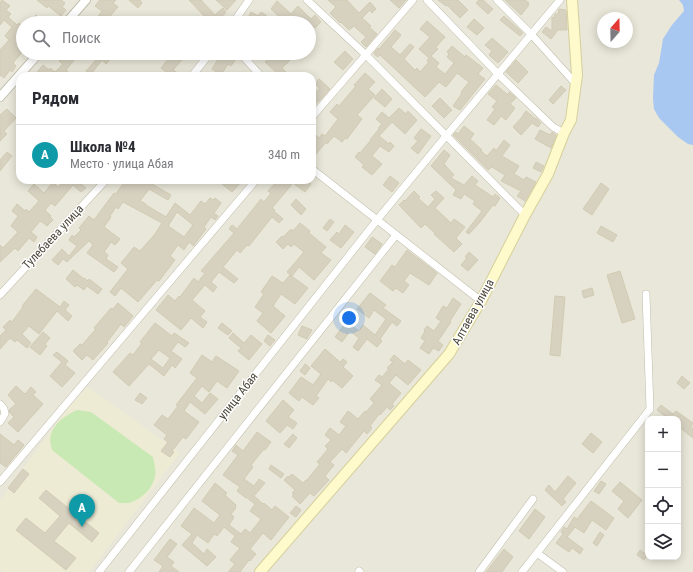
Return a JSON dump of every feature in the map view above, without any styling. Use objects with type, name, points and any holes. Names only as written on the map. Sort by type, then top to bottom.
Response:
[{"type":"main road","name":"Алтаева улица","points":[[260,572],[449,354],[481,300],[548,174],[564,133],[571,120],[577,75],[572,0]]},
{"type":"street","points":[[72,16],[86,0]]},
{"type":"street","points":[[238,16],[249,0]]},
{"type":"street","points":[[307,0],[366,55],[525,215]]},
{"type":"street","points":[[316,112],[413,0]]},
{"type":"street","points":[[427,0],[498,74],[554,127],[564,133]]},
{"type":"street","points":[[496,0],[531,34],[576,84]]},
{"type":"street","name":"улица Абая","points":[[99,572],[376,220],[560,0]]},
{"type":"street","points":[[22,72],[33,60]]},
{"type":"street","points":[[195,72],[205,60]]},
{"type":"street","points":[[247,60],[258,72]]},
{"type":"street","points":[[0,97],[16,79]]},
{"type":"street","points":[[316,172],[481,300]]},
{"type":"street","name":"Тулебаева улица","points":[[0,295],[102,184]]},
{"type":"street","points":[[0,482],[253,184]]},
{"type":"street","name":"улица Абая","points":[[128,572],[396,235]]},
{"type":"street","points":[[522,572],[650,410],[646,294]]},
{"type":"street","points":[[0,404],[6,414],[0,422]]},
{"type":"street","points":[[479,572],[533,499]]},
{"type":"street","points":[[537,553],[563,572]]},
{"type":"shaded area","points":[[0,0],[693,0],[693,572],[0,572]]},
{"type":"shaded area","points":[[88,387],[180,453],[89,572],[5,572],[0,569],[0,500],[70,405]]},
{"type":"green space","points":[[77,410],[91,412],[153,457],[155,466],[154,479],[149,489],[140,498],[129,503],[119,503],[52,450],[50,436],[55,426],[58,422]]},
{"type":"water","points":[[679,0],[693,0],[693,145],[688,144],[678,137],[659,118],[654,109],[653,99],[654,75],[659,63],[663,39],[684,11],[683,5]]},
{"type":"building","points":[[2,0],[10,6],[6,10],[11,14],[8,17],[16,24],[16,59],[13,63],[16,66],[12,72],[10,70],[4,78],[0,75],[0,50],[9,40],[5,36],[12,27],[4,20],[0,25],[0,3]]},
{"type":"building","points":[[37,0],[61,0],[65,3],[62,7],[66,10],[61,16]]},
{"type":"building","points":[[100,0],[116,0],[113,3],[118,7],[110,16],[98,16],[102,11],[95,6]]},
{"type":"building","points":[[129,0],[140,0],[142,3],[138,8]]},
{"type":"building","points":[[189,0],[201,0],[215,15],[223,8],[226,12],[222,16],[204,16]]},
{"type":"building","points":[[216,0],[236,0],[227,10]]},
{"type":"building","points":[[328,0],[347,0],[359,13],[370,2],[376,9],[372,13],[370,10],[362,18],[377,34],[366,47],[361,42],[366,37],[354,26],[349,30],[330,13],[336,7]]},
{"type":"building","points":[[390,0],[406,0],[399,8]]},
{"type":"building","points":[[438,0],[458,0],[468,10],[460,18],[447,5],[446,6]]},
{"type":"building","points":[[479,0],[483,0],[493,9],[488,14],[476,3]]},
{"type":"building","points":[[505,0],[525,0],[529,3],[527,4],[529,5],[521,15]]},
{"type":"building","points":[[277,1],[291,14],[298,6],[308,16],[279,16],[271,9]]},
{"type":"building","points":[[559,9],[566,10],[567,30],[558,30],[551,39],[542,32],[546,27],[552,31],[552,17],[554,18],[555,14],[558,14]]},
{"type":"building","points":[[251,12],[258,16],[249,16]]},
{"type":"building","points":[[261,12],[266,16],[258,16]]},
{"type":"building","points":[[316,16],[321,22],[316,27]]},
{"type":"building","points":[[504,16],[523,33],[520,36],[500,20]]},
{"type":"building","points":[[474,19],[484,28],[477,35],[467,27]]},
{"type":"building","points":[[427,21],[445,37],[436,47],[438,49],[431,56],[439,63],[436,67],[445,74],[454,63],[447,57],[449,54],[447,52],[452,46],[465,57],[466,55],[483,68],[478,74],[485,79],[460,110],[453,106],[469,82],[457,73],[446,87],[439,82],[425,97],[380,55],[378,57],[374,54],[395,30],[401,35],[391,47],[400,55],[410,44],[414,47],[404,59],[415,70],[417,68],[420,72],[429,62],[427,61],[429,58],[419,49],[430,37],[420,29]]},
{"type":"building","points":[[492,38],[508,52],[498,63],[489,55],[492,51],[485,45]]},
{"type":"building","points":[[345,51],[353,59],[343,70],[334,62]]},
{"type":"building","points":[[74,60],[66,70],[68,72],[55,72],[63,64],[59,61]]},
{"type":"building","points":[[96,60],[102,60],[93,72],[86,71]]},
{"type":"building","points":[[102,60],[110,60],[106,64]]},
{"type":"building","points":[[167,60],[182,60],[173,70],[176,72],[166,72],[161,68]]},
{"type":"building","points":[[218,60],[235,60],[231,66],[228,64],[223,72],[216,72],[212,69]]},
{"type":"building","points":[[267,60],[290,60],[282,68],[286,72],[276,72],[265,62]]},
{"type":"building","points":[[516,60],[528,72],[518,83],[506,72]]},
{"type":"building","points":[[43,65],[49,70],[50,68],[55,72],[37,72]]},
{"type":"building","points":[[365,73],[375,82],[368,89],[375,95],[357,115],[362,119],[347,139],[345,138],[342,142],[334,136],[327,144],[326,142],[316,154],[316,135],[319,138],[322,134],[325,136],[338,119],[330,112],[337,104],[339,106],[356,86],[354,85]]},
{"type":"building","points":[[319,79],[330,89],[316,103],[316,92],[320,88],[316,85]]},
{"type":"building","points":[[496,85],[508,95],[509,92],[516,98],[510,104],[515,108],[506,120],[501,116],[494,125],[487,120],[495,109],[492,107],[497,101],[488,94]]},
{"type":"building","points":[[561,86],[566,90],[553,104],[549,100]]},
{"type":"building","points":[[382,89],[392,99],[385,107],[374,98]]},
{"type":"building","points":[[440,98],[452,110],[444,118],[432,106]]},
{"type":"building","points":[[399,108],[406,114],[408,111],[417,120],[405,134],[392,122],[379,136],[394,146],[389,152],[380,146],[372,156],[382,164],[372,175],[362,167],[364,165],[355,157],[371,140],[382,124],[376,119],[382,112],[389,118]]},
{"type":"building","points":[[7,109],[16,118],[4,131],[7,134],[0,141],[0,115]]},
{"type":"building","points":[[526,111],[541,123],[538,127],[532,123],[521,135],[513,127]]},
{"type":"building","points":[[464,126],[474,134],[470,139],[487,156],[494,148],[496,151],[504,140],[510,145],[502,156],[519,166],[514,174],[524,180],[526,177],[536,182],[525,201],[517,196],[521,191],[501,181],[505,175],[492,167],[488,170],[453,135],[456,132],[458,134]]},
{"type":"building","points":[[421,129],[431,136],[418,154],[411,148],[418,141],[414,138]]},
{"type":"building","points":[[540,130],[550,135],[552,132],[556,135],[551,148],[535,139]]},
{"type":"building","points":[[444,150],[450,155],[444,164],[454,175],[451,178],[464,185],[472,176],[478,181],[475,185],[493,197],[495,194],[500,198],[495,206],[493,205],[469,234],[466,232],[482,211],[473,204],[475,201],[464,194],[461,199],[453,195],[456,190],[431,166]]},
{"type":"building","points":[[7,152],[12,156],[0,171],[0,160]]},
{"type":"building","points":[[536,162],[544,166],[541,172],[533,168]]},
{"type":"building","points":[[390,176],[399,183],[392,192],[383,185]]},
{"type":"building","points":[[601,183],[609,189],[592,215],[583,209]]},
{"type":"building","points":[[34,184],[44,193],[51,184],[55,184],[58,187],[61,184],[81,184],[86,188],[81,192],[73,185],[55,206],[51,203],[45,210],[53,220],[47,226],[40,221],[31,232],[37,237],[34,242],[29,238],[18,251],[15,248],[0,262],[0,245],[3,248],[18,232],[11,226],[18,216],[12,211],[17,204],[25,211],[26,209],[29,212],[39,201],[28,191]]},
{"type":"building","points":[[123,184],[152,184],[171,195],[168,200],[149,189],[140,201],[166,217],[175,203],[190,215],[201,201],[205,204],[210,198],[213,200],[215,198],[221,203],[214,213],[218,216],[215,220],[211,217],[204,227],[206,229],[194,246],[189,242],[184,250],[178,245],[170,256],[175,260],[159,281],[157,280],[138,302],[121,288],[115,296],[110,292],[128,269],[121,263],[134,247],[140,251],[155,234],[162,223],[123,202],[118,209],[116,207],[104,227],[120,239],[115,245],[111,242],[104,252],[108,255],[106,259],[118,267],[114,272],[87,253],[93,245],[89,241],[67,262],[63,259],[58,265],[52,260],[62,249],[69,256],[77,246],[69,240],[72,235],[74,237],[81,230],[79,228],[89,216],[94,220]],"holes":[[[177,212],[193,225],[184,237],[168,226]]]},
{"type":"building","points":[[222,184],[239,184],[232,192]]},
{"type":"building","points":[[274,184],[292,184],[272,208],[283,219],[279,223],[272,217],[249,246],[247,245],[240,253],[237,250],[223,267],[238,279],[234,283],[219,272],[211,282],[217,287],[213,292],[205,285],[192,300],[205,311],[200,317],[207,322],[203,328],[191,318],[181,330],[156,310],[168,295],[175,301],[179,296],[180,297],[194,278],[198,282],[205,273],[201,271],[234,233],[229,229],[232,225],[237,229],[261,199],[264,202],[271,193],[268,191]]},
{"type":"building","points":[[294,184],[311,184],[305,192]]},
{"type":"building","points":[[414,191],[420,197],[418,198],[428,207],[435,199],[431,195],[436,191],[444,198],[435,208],[451,223],[454,219],[465,227],[456,238],[462,244],[454,252],[425,224],[421,228],[399,205]]},
{"type":"building","points":[[296,199],[306,209],[301,215],[291,205]]},
{"type":"building","points":[[330,219],[334,222],[327,231],[323,228]]},
{"type":"building","points":[[300,223],[310,231],[309,233],[326,247],[321,253],[331,260],[314,280],[299,267],[292,276],[287,272],[304,252],[294,244],[291,247],[288,244],[283,249],[276,242],[291,229],[293,231]]},
{"type":"building","points":[[345,225],[354,232],[341,248],[330,240],[337,232],[339,234]]},
{"type":"building","points":[[601,226],[617,235],[613,242],[597,233]]},
{"type":"building","points":[[372,237],[382,244],[375,254],[365,247]]},
{"type":"building","points":[[407,250],[437,273],[429,285],[410,273],[404,281],[409,285],[403,293],[396,288],[393,291],[380,281],[392,265],[395,267]]},
{"type":"building","points":[[469,252],[478,260],[468,271],[461,265],[467,258],[465,257]]},
{"type":"building","points":[[73,270],[84,279],[88,281],[89,279],[102,289],[98,294],[87,286],[84,290],[77,285],[75,287],[66,279]]},
{"type":"building","points":[[620,271],[635,319],[622,323],[607,275]]},
{"type":"building","points":[[290,275],[308,288],[295,304],[281,294],[273,306],[285,316],[271,333],[257,321],[263,313],[255,307],[264,294],[261,292],[272,276],[283,283]]},
{"type":"building","points":[[592,288],[594,295],[584,298],[582,291]]},
{"type":"building","points":[[36,289],[60,307],[64,301],[69,305],[65,310],[72,316],[68,321],[57,311],[39,334],[29,326],[22,334],[31,343],[27,348],[17,340],[15,342],[10,338],[0,349],[0,336],[6,330],[3,327],[10,320],[12,322],[23,307],[22,306]]},
{"type":"building","points":[[370,293],[386,305],[383,308],[401,321],[397,326],[392,322],[380,339],[382,341],[377,347],[367,339],[358,351],[353,347],[359,338],[350,331],[342,342],[335,337],[346,322],[359,331],[363,325],[375,335],[386,319],[374,310],[369,318],[357,309]]},
{"type":"building","points":[[555,296],[565,297],[560,356],[550,355]]},
{"type":"building","points":[[453,298],[461,304],[438,341],[443,345],[439,351],[433,348],[429,354],[420,348],[425,341],[421,338],[425,331],[424,330],[427,326],[434,331],[441,321],[436,318],[443,306],[447,308]]},
{"type":"building","points":[[118,303],[133,316],[124,327],[121,324],[107,342],[108,343],[93,360],[87,355],[82,360],[73,351],[80,344],[82,345],[111,308],[113,309]]},
{"type":"building","points":[[155,323],[172,336],[174,333],[189,343],[185,347],[178,342],[171,351],[182,359],[175,368],[172,365],[164,376],[149,364],[129,386],[113,372],[130,353],[133,355],[142,343],[140,342]],"holes":[[[159,350],[170,358],[163,368],[151,359]]]},
{"type":"building","points":[[222,323],[232,331],[228,335],[218,328]]},
{"type":"building","points":[[302,326],[312,330],[307,339],[298,335]]},
{"type":"building","points":[[43,332],[50,338],[45,344],[47,346],[40,355],[30,347]]},
{"type":"building","points":[[233,333],[244,343],[251,335],[262,344],[249,360],[238,351],[241,348],[229,338]]},
{"type":"building","points":[[268,335],[275,340],[270,346],[264,341]]},
{"type":"building","points":[[325,349],[340,362],[343,359],[347,362],[343,367],[353,376],[342,388],[332,380],[331,382],[328,379],[316,396],[319,398],[313,405],[302,397],[299,401],[289,393],[301,377],[313,385],[321,374],[311,366]]},
{"type":"building","points":[[57,352],[68,361],[65,365],[75,373],[62,387],[50,376],[62,362],[53,355]]},
{"type":"building","points":[[202,355],[212,362],[216,356],[239,371],[227,388],[217,381],[209,392],[202,386],[194,396],[202,403],[210,393],[218,399],[205,414],[190,402],[184,411],[199,422],[186,439],[183,437],[172,451],[174,452],[170,457],[161,451],[168,442],[164,439],[167,435],[154,425],[162,415],[168,419],[178,406],[176,405],[197,378],[190,373]]},
{"type":"building","points":[[394,355],[405,364],[408,360],[421,370],[408,385],[396,375],[389,383],[401,393],[392,404],[394,406],[390,410],[387,407],[380,415],[379,414],[370,426],[372,428],[367,434],[364,431],[346,453],[342,449],[330,462],[334,465],[325,476],[329,480],[314,496],[310,493],[300,504],[292,496],[294,494],[292,493],[295,490],[284,480],[292,474],[303,483],[307,480],[320,464],[317,462],[328,449],[325,446],[331,440],[325,435],[330,428],[339,435],[346,426],[340,422],[348,411],[358,419],[374,403],[370,399],[382,385],[375,380],[379,375],[382,377],[389,369],[387,368],[393,362],[390,360]]},
{"type":"building","points":[[305,364],[310,368],[305,375],[300,371]]},
{"type":"building","points":[[682,376],[690,383],[684,389],[677,383]]},
{"type":"building","points":[[16,386],[25,394],[31,387],[36,392],[33,395],[43,404],[18,432],[8,423],[14,417],[9,410],[16,404],[8,395]]},
{"type":"building","points":[[140,393],[147,398],[142,404],[135,400]]},
{"type":"building","points":[[283,400],[294,410],[288,417],[297,423],[293,429],[287,425],[280,433],[266,421]]},
{"type":"building","points":[[661,405],[673,414],[676,411],[693,423],[691,427],[693,429],[693,438],[681,428],[681,416],[665,416],[657,410]]},
{"type":"building","points":[[257,432],[271,442],[251,465],[253,467],[244,479],[254,486],[259,479],[265,483],[254,496],[272,510],[275,506],[289,517],[271,540],[263,533],[250,549],[256,554],[250,561],[249,560],[240,572],[228,572],[235,564],[230,560],[240,548],[231,542],[235,536],[224,527],[217,536],[214,534],[208,543],[197,535],[192,543],[204,554],[207,549],[216,557],[207,566],[182,545],[192,534],[181,526],[194,508],[214,523],[220,515],[202,501],[215,483],[227,493],[225,495],[236,505],[236,508],[231,514],[234,517],[229,525],[241,534],[245,529],[250,533],[261,519],[250,511],[255,504],[237,491],[240,487],[223,475],[238,455],[232,451],[236,445],[243,451]]},
{"type":"building","points":[[591,433],[602,442],[593,453],[582,444]]},
{"type":"building","points":[[0,434],[14,445],[18,440],[24,445],[6,467],[0,463]]},
{"type":"building","points":[[293,434],[297,438],[289,448],[284,444]]},
{"type":"building","points":[[271,465],[284,474],[281,478],[269,469]]},
{"type":"building","points":[[23,469],[29,474],[14,493],[8,488]]},
{"type":"building","points":[[568,476],[576,483],[563,499],[566,502],[562,506],[545,490],[549,485],[555,492]]},
{"type":"building","points":[[601,481],[606,484],[599,494],[594,491]]},
{"type":"building","points":[[620,482],[642,500],[628,518],[618,509],[624,501],[612,491]]},
{"type":"building","points":[[46,490],[99,533],[92,542],[69,523],[54,541],[76,558],[66,570],[16,530],[26,518],[45,533],[60,516],[39,498]]},
{"type":"building","points":[[591,501],[614,518],[606,530],[592,520],[584,533],[575,527],[567,537],[583,549],[580,554],[572,548],[569,552],[556,543],[563,534],[561,532],[564,527],[567,529],[574,517],[577,519]]},
{"type":"building","points":[[296,506],[301,510],[296,517],[290,513]]},
{"type":"building","points":[[535,509],[545,517],[529,539],[519,531]]},
{"type":"building","points":[[600,532],[604,535],[597,546],[593,543]]},
{"type":"building","points":[[170,539],[177,544],[167,557],[174,562],[171,566],[179,572],[159,572],[163,566],[154,560]]},
{"type":"building","points":[[504,549],[513,557],[502,572],[486,572]]},
{"type":"building","points":[[640,550],[645,554],[645,558],[644,560],[637,555]]},
{"type":"place","name":"Школа №4","points":[[82,527]]}]
